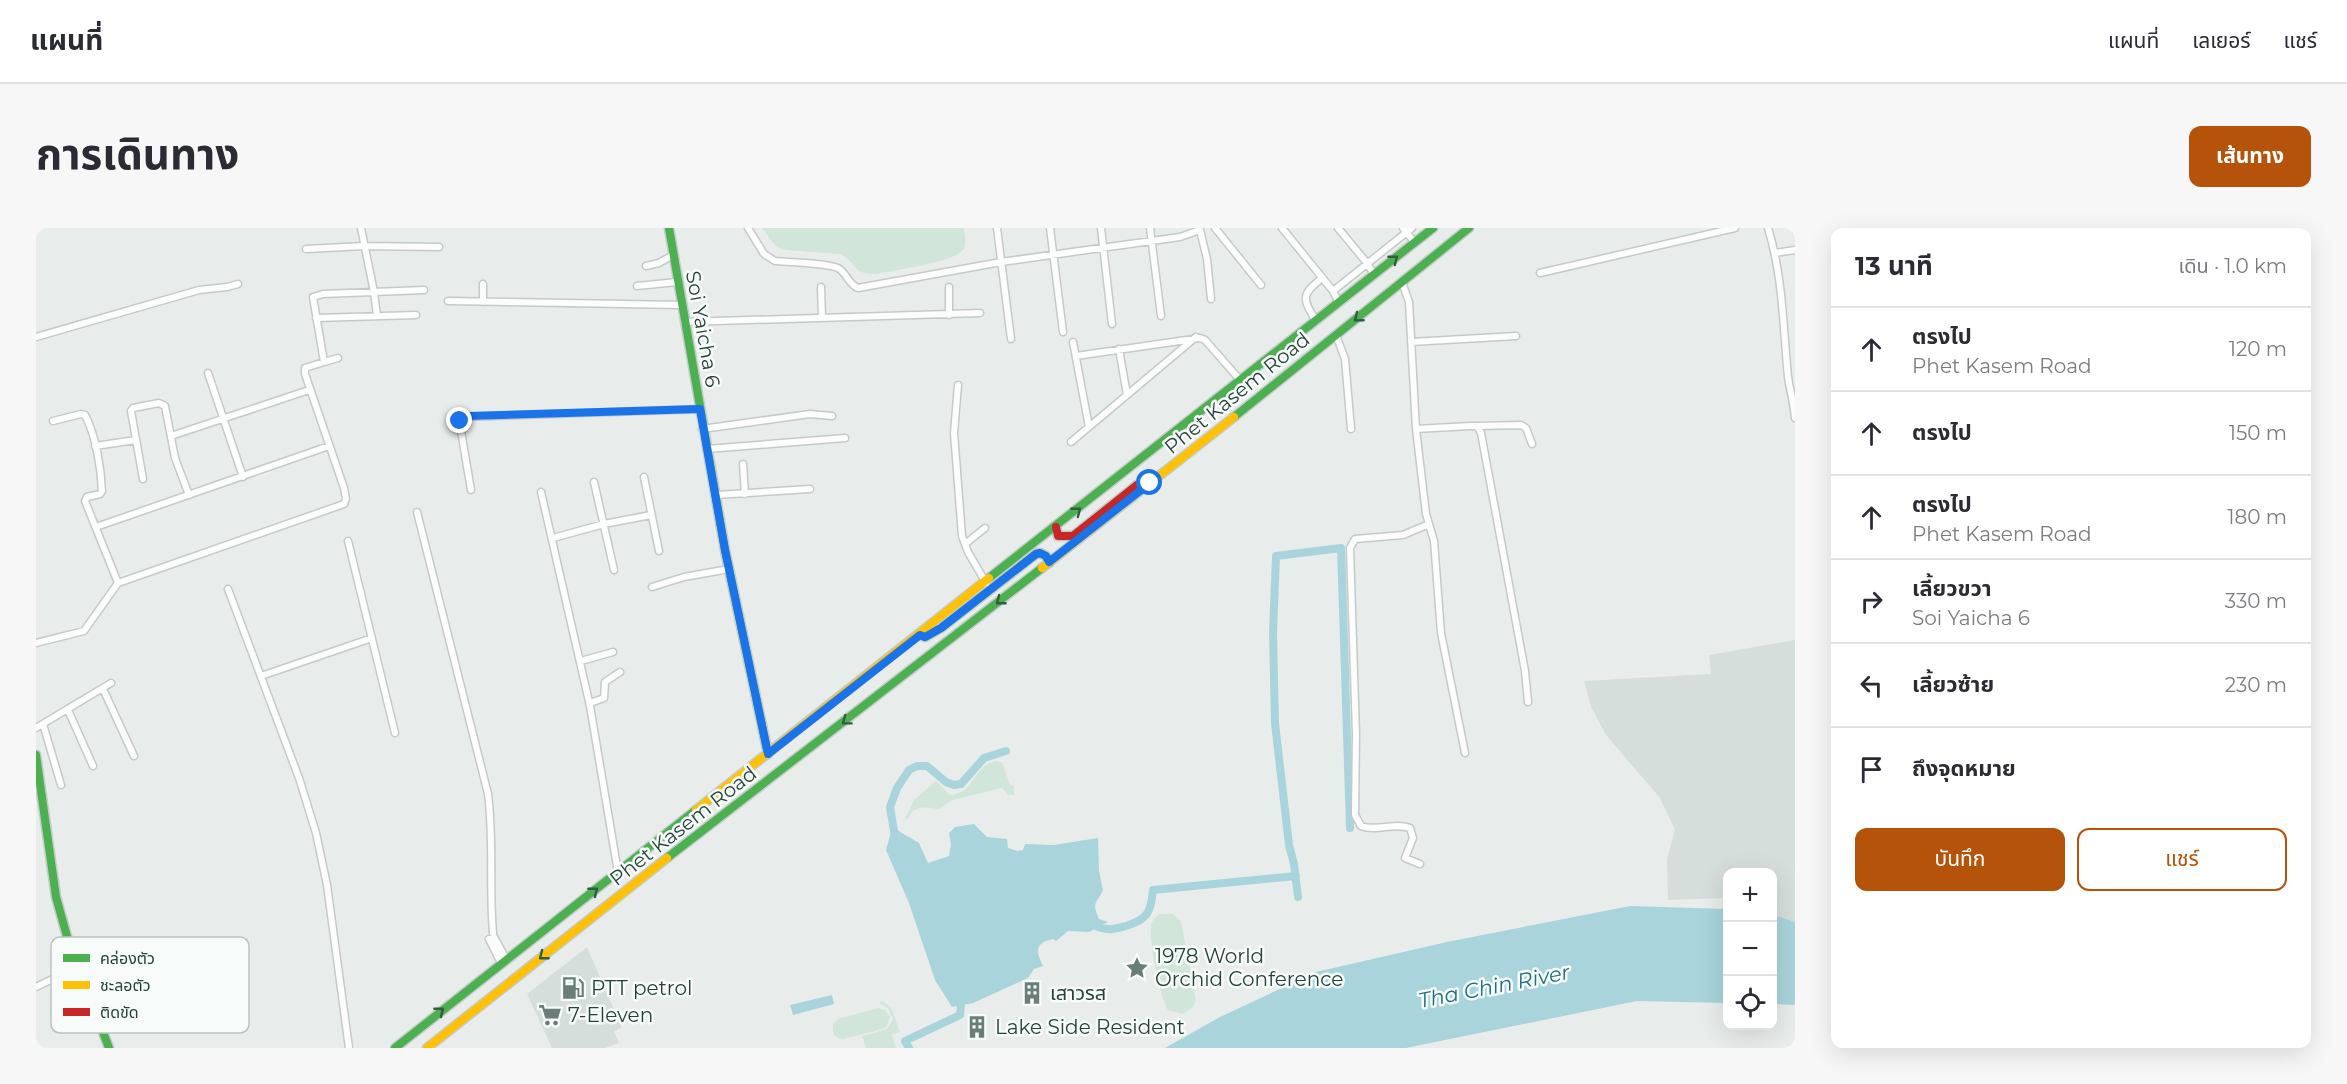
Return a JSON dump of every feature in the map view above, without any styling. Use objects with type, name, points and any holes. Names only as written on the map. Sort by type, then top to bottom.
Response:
[{"type":"main road","name":"Phet Kasem Road","points":[[394,1048],[1433,228]]},
{"type":"main road","name":"Phet Kasem Road","points":[[427,1048],[693,838],[909,673],[1469,228]]},
{"type":"main road","name":"Soi Yaicha 6","points":[[670,231],[702,429],[768,754]]},
{"type":"main road","points":[[1056,527],[1058,536],[1073,536],[1137,485],[1150,483]]},
{"type":"main road","points":[[920,635],[925,637],[941,628],[1036,554],[1046,556],[1049,562]]},
{"type":"main road","points":[[36,755],[56,897],[68,937]]},
{"type":"main road","points":[[104,1033],[109,1048]]},
{"type":"street","points":[[361,228],[377,316]]},
{"type":"street","points":[[670,231],[678,228]]},
{"type":"street","points":[[748,228],[768,259],[836,267],[849,283],[858,288],[1001,262],[1189,235],[1201,229],[1211,299]]},
{"type":"street","points":[[997,228],[1011,339]]},
{"type":"street","points":[[1050,228],[1063,332]]},
{"type":"street","points":[[1101,228],[1112,324]]},
{"type":"street","points":[[1150,228],[1161,316]]},
{"type":"street","points":[[1215,228],[1261,285]]},
{"type":"street","points":[[1282,228],[1333,291],[1339,303]]},
{"type":"street","points":[[1338,228],[1374,275]]},
{"type":"street","points":[[1540,273],[1735,228]]},
{"type":"street","points":[[1768,228],[1775,253],[1783,302],[1788,380],[1795,418]]},
{"type":"street","points":[[1333,291],[1407,230],[1414,243]]},
{"type":"street","points":[[306,249],[364,246],[439,247]]},
{"type":"street","points":[[1775,253],[1795,250]]},
{"type":"street","points":[[646,266],[659,263],[674,255]]},
{"type":"street","points":[[1316,321],[1307,307],[1305,295],[1322,278]]},
{"type":"street","points":[[636,286],[677,282]]},
{"type":"street","points":[[1402,282],[1409,302],[1416,429],[1429,524],[1434,541],[1441,633],[1465,753]]},
{"type":"street","points":[[36,337],[199,290],[238,284]]},
{"type":"street","points":[[483,284],[483,302]]},
{"type":"street","points":[[821,287],[822,318]]},
{"type":"street","points":[[949,287],[949,315]]},
{"type":"street","points":[[324,362],[312,301],[317,294],[424,290]]},
{"type":"street","points":[[448,301],[682,305]]},
{"type":"street","points":[[684,322],[980,313]]},
{"type":"street","points":[[316,318],[416,315]]},
{"type":"street","points":[[1336,335],[1345,359],[1351,429]]},
{"type":"street","points":[[1411,342],[1516,336]]},
{"type":"street","points":[[1071,442],[1196,338]]},
{"type":"street","points":[[1076,356],[1196,338],[1204,340],[1241,381]]},
{"type":"street","points":[[1073,342],[1089,427]]},
{"type":"street","points":[[1119,350],[1127,395]]},
{"type":"street","points":[[36,643],[84,631],[118,583],[339,508],[344,504],[346,499],[309,390],[305,368],[338,358]]},
{"type":"street","points":[[208,373],[243,477]]},
{"type":"street","points":[[958,385],[954,433],[958,502],[965,544],[986,583]]},
{"type":"street","points":[[171,436],[309,390]]},
{"type":"street","points":[[143,479],[130,411],[133,408],[159,403],[165,406],[178,471],[189,495]]},
{"type":"street","points":[[471,490],[460,425],[462,417],[700,409]]},
{"type":"street","points":[[702,429],[810,414],[832,416]]},
{"type":"street","points":[[53,421],[85,415],[95,446],[102,491],[87,497],[85,501],[118,583]]},
{"type":"street","points":[[1416,429],[1521,425],[1526,428],[1532,444]]},
{"type":"street","points":[[1477,426],[1481,433],[1523,660],[1528,702]]},
{"type":"street","points":[[707,449],[845,438]]},
{"type":"street","points":[[95,446],[136,440]]},
{"type":"street","points":[[96,527],[329,446]]},
{"type":"street","points":[[743,464],[745,494]]},
{"type":"street","points":[[644,477],[659,551]]},
{"type":"street","points":[[594,482],[615,570]]},
{"type":"street","points":[[716,495],[810,489]]},
{"type":"street","points":[[541,492],[590,703],[618,872]]},
{"type":"street","points":[[417,512],[488,794],[491,820],[491,936],[503,961]]},
{"type":"street","points":[[553,538],[604,524],[651,515]]},
{"type":"street","points":[[1420,864],[1405,858],[1413,838],[1410,828],[1400,825],[1367,828],[1361,826],[1355,815],[1356,734],[1350,548],[1354,539],[1403,535],[1429,524]]},
{"type":"street","points":[[965,544],[985,528]]},
{"type":"street","points":[[348,541],[395,733]]},
{"type":"street","points":[[652,587],[684,577],[729,569]]},
{"type":"street","points":[[228,589],[304,794],[316,833],[327,885],[349,1048]]},
{"type":"street","points":[[261,676],[372,638]]},
{"type":"street","points":[[581,661],[613,652]]},
{"type":"street","points":[[590,703],[606,697],[604,682],[620,672]]},
{"type":"street","points":[[36,728],[111,683]]},
{"type":"street","points":[[103,689],[134,756]]},
{"type":"street","points":[[68,710],[93,766]]},
{"type":"street","points":[[44,724],[61,785]]},
{"type":"street","points":[[36,987],[51,980]]},
{"type":"shaded area","points":[[1795,640],[1795,927],[1777,925],[1777,868],[1723,868],[1723,898],[1668,900],[1667,859],[1675,830],[1660,798],[1606,735],[1591,707],[1584,681],[1711,674],[1709,655]]},
{"type":"shaded area","points":[[587,947],[622,1028],[614,1031],[619,1043],[605,1048],[552,1048],[527,994]]},
{"type":"green space","points":[[762,228],[964,228],[965,243],[962,251],[947,259],[867,274],[858,270],[840,254],[786,250],[777,247]]},
{"type":"green space","points":[[995,761],[1002,762],[1010,785],[1014,786],[1014,795],[1008,795],[1002,788],[953,800],[938,809],[917,809],[905,819],[914,800],[936,781],[950,795],[958,793],[969,785],[987,764]]},
{"type":"green space","points":[[1159,914],[1173,914],[1181,921],[1196,1001],[1192,1008],[1182,1014],[1168,1010],[1159,983],[1153,955],[1151,926]]},
{"type":"green space","points":[[882,1001],[891,1007],[900,1032],[892,1035],[896,1048],[866,1048],[862,1036],[887,1029],[893,1019],[888,1008],[879,1003]]},
{"type":"green space","points":[[878,1008],[885,1010],[890,1017],[887,1026],[883,1029],[843,1039],[833,1034],[833,1024],[838,1019]]},
{"type":"water","points":[[974,824],[987,837],[1007,839],[1008,848],[1018,851],[1023,850],[1025,844],[1054,845],[1098,838],[1099,871],[1103,890],[1095,909],[1099,919],[1108,922],[1089,932],[1068,931],[1056,941],[1053,939],[1042,943],[1038,952],[1043,966],[1034,969],[1028,978],[973,1003],[952,1007],[935,980],[909,903],[886,850],[891,832],[897,830],[919,843],[928,863],[949,856],[951,845],[949,833],[955,827]]},
{"type":"water","name":"Tha Chin River","points":[[1630,906],[1723,909],[1723,1003],[1637,1001],[1406,1048],[1165,1048],[1220,1017],[1316,972],[1447,942]]},
{"type":"water","points":[[1777,916],[1795,922],[1795,1005],[1777,1004]]},
{"type":"water","points":[[832,995],[834,1004],[793,1015],[790,1005]]},
{"type":"waterway","points":[[1298,897],[1289,845],[1275,723],[1273,633],[1276,556],[1341,548],[1350,828]]},
{"type":"waterway","points":[[894,831],[890,807],[897,788],[909,770],[917,766],[927,766],[946,782],[954,785],[961,784],[984,758],[1006,751]]},
{"type":"waterway","points":[[1098,927],[1115,929],[1139,921],[1147,914],[1153,890],[1296,876]]},
{"type":"waterway","points":[[909,1048],[905,1041],[960,1015],[961,1005]]},
{"type":"traffic: fast","points":[[669,228],[725,550],[768,754]]},
{"type":"traffic: fast","points":[[989,578],[1433,228]]},
{"type":"traffic: fast","points":[[1234,417],[1469,228]]},
{"type":"traffic: fast","points":[[920,635],[925,637],[941,628],[1036,554],[1046,556],[1049,563]]},
{"type":"traffic: fast","points":[[667,858],[1042,568]]},
{"type":"traffic: fast","points":[[36,755],[56,897],[67,937]]},
{"type":"traffic: fast","points":[[395,1048],[696,810]]},
{"type":"traffic: fast","points":[[103,1033],[109,1048]]},
{"type":"traffic: slow","points":[[1042,568],[1234,417]]},
{"type":"traffic: slow","points":[[696,810],[989,578]]},
{"type":"traffic: slow","points":[[427,1048],[667,858]]},
{"type":"traffic: jam","points":[[1056,527],[1058,536],[1073,536],[1137,485],[1148,483]]},
{"type":"place","name":"1978 World Orchid Conference","points":[[1137,968]]},
{"type":"place","name":"PTT petrol","points":[[573,988]]},
{"type":"place","name":"เสาวรส","points":[[1032,993]]},
{"type":"place","name":"7-Eleven","points":[[550,1015]]},
{"type":"place","name":"Lake Side Resident","points":[[977,1027]]},
{"type":"route","points":[[460,421],[460,418],[469,416],[700,409],[725,550],[768,754],[920,635],[925,637],[941,628],[1036,554],[1046,556],[1049,562],[1150,483]]}]
